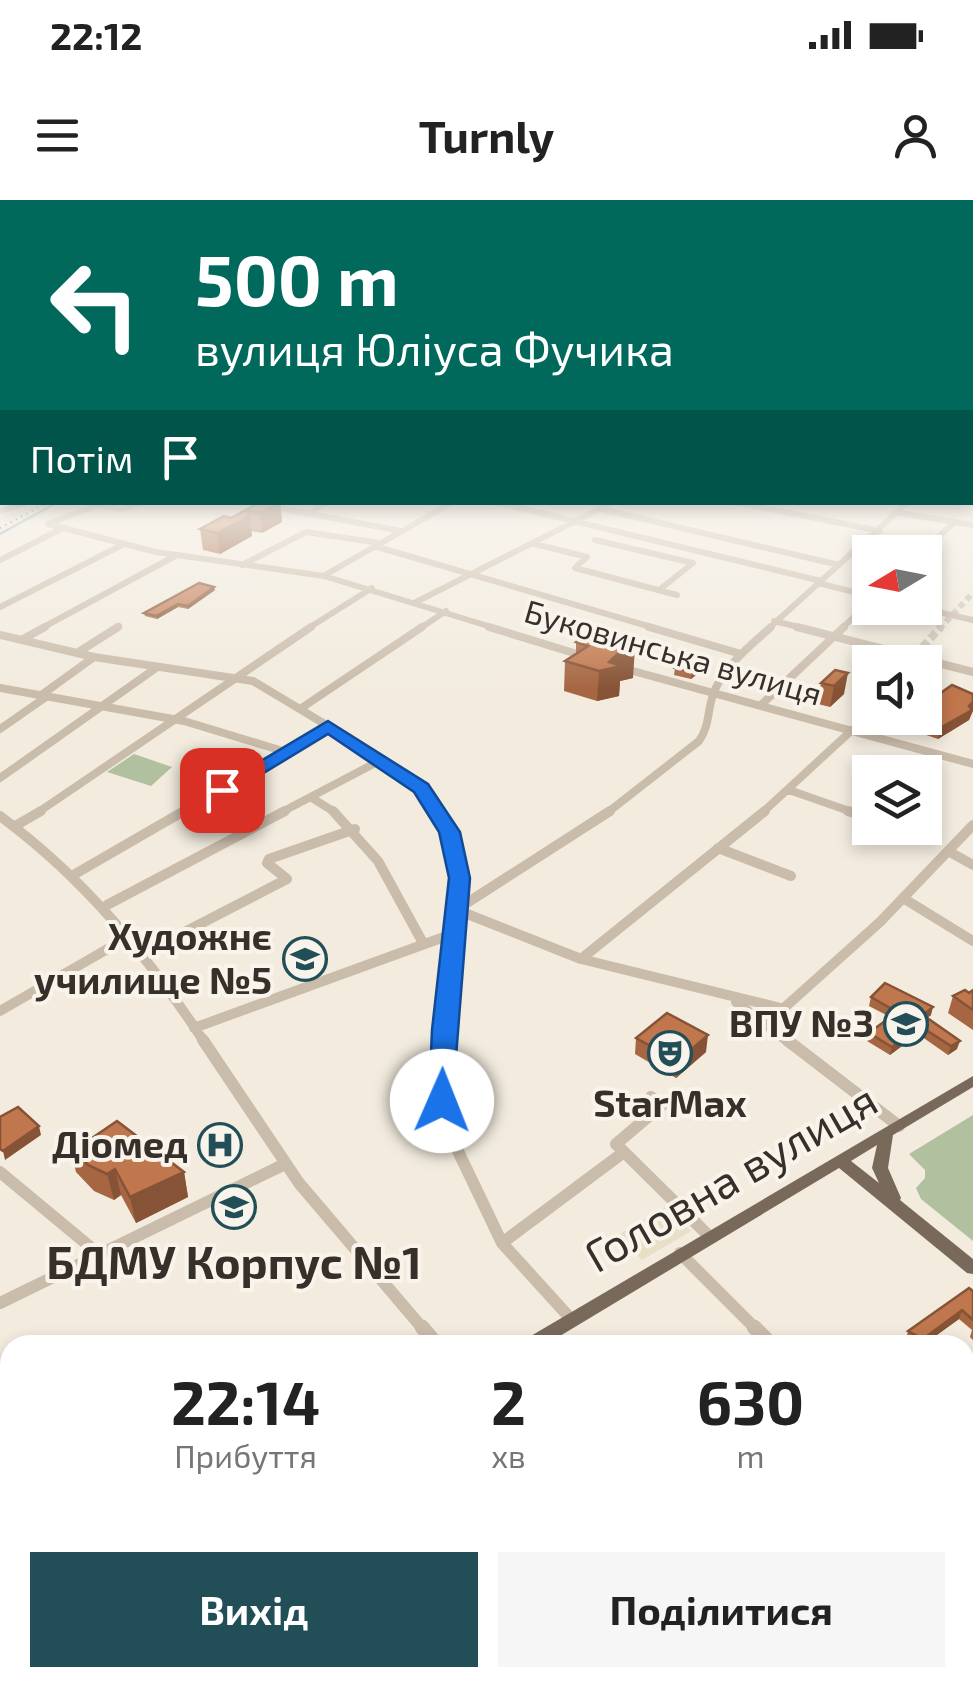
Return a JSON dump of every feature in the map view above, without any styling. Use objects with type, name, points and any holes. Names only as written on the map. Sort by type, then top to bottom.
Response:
[{"type":"main road","name":"Головна вулиця","points":[[546,1335],[973,1082]]},
{"type":"main road","points":[[893,1130],[880,1168],[900,1209]]},
{"type":"main road","points":[[845,1158],[880,1168]]},
{"type":"main road","points":[[845,1158],[973,1268]]},
{"type":"street","points":[[0,608],[112,550]]},
{"type":"street","name":"Буковинська вулиця","points":[[151,550],[324,576],[372,588],[852,730]]},
{"type":"street","points":[[241,565],[270,550]]},
{"type":"street","points":[[324,576],[368,550]]},
{"type":"street","points":[[393,550],[741,654]]},
{"type":"street","points":[[416,602],[521,550]]},
{"type":"street","points":[[560,550],[587,557],[574,568],[677,595]]},
{"type":"street","points":[[638,550],[694,564],[659,590]]},
{"type":"street","points":[[691,550],[852,593]]},
{"type":"street","points":[[777,550],[839,565]]},
{"type":"street","points":[[456,910],[609,812],[699,741],[708,728],[713,692],[741,654],[857,550]]},
{"type":"street","points":[[22,640],[176,555]]},
{"type":"street","points":[[15,826],[178,720],[292,635],[372,588]]},
{"type":"street","points":[[300,709],[446,611]]},
{"type":"street","points":[[942,613],[973,620]]},
{"type":"street","points":[[762,705],[852,618]]},
{"type":"street","points":[[774,621],[973,672]]},
{"type":"street","points":[[76,653],[119,626]]},
{"type":"street","points":[[0,635],[94,657],[253,681],[383,759],[421,788],[450,832],[460,878],[442,1110],[502,1244],[571,1319]]},
{"type":"street","points":[[0,729],[94,657]]},
{"type":"street","points":[[0,778],[156,668]]},
{"type":"street","points":[[0,688],[178,720],[286,752]]},
{"type":"street","points":[[75,874],[328,726]]},
{"type":"street","points":[[581,959],[789,790],[852,730]]},
{"type":"street","name":"Буковинська вулиця","points":[[870,735],[973,764]]},
{"type":"street","points":[[107,905],[383,759]]},
{"type":"street","points":[[789,790],[852,812]]},
{"type":"street","points":[[312,798],[342,815],[378,856],[423,943]]},
{"type":"street","points":[[0,816],[75,874],[107,905],[144,953],[285,1164],[429,1335]]},
{"type":"street","points":[[766,1025],[903,898],[973,825]]},
{"type":"street","points":[[144,953],[287,879],[267,863],[269,858],[355,829]]},
{"type":"street","points":[[718,848],[791,876]]},
{"type":"street","points":[[948,851],[973,865]]},
{"type":"street","points":[[903,898],[973,941]]},
{"type":"street","points":[[456,910],[470,912],[581,959],[785,1008]]},
{"type":"street","points":[[194,1028],[454,933]]},
{"type":"street","points":[[0,1011],[130,936]]},
{"type":"street","points":[[732,998],[893,1130]]},
{"type":"street","points":[[650,1098],[662,1105],[616,1144],[710,1236]]},
{"type":"street","points":[[502,1244],[624,1152]]},
{"type":"street","points":[[0,1302],[285,1164]]},
{"type":"street","points":[[0,1172],[100,1254]]},
{"type":"street","points":[[680,1254],[762,1335]]},
{"type":"green space","points":[[134,754],[172,767],[151,786],[107,772]]},
{"type":"green space","points":[[973,1115],[973,1241],[921,1199],[916,1188],[925,1178],[925,1170],[909,1154]]},
{"type":"shaded area","points":[[666,1206],[691,1231],[642,1260],[618,1235]]},
{"type":"building","points":[[199,583],[214,587],[188,606],[178,604],[156,616],[144,613]]},
{"type":"building","points":[[587,634],[635,648],[621,651],[609,662],[621,666],[599,671],[565,661],[588,646],[576,642]]},
{"type":"building","points":[[686,658],[703,663],[692,672],[675,668]]},
{"type":"building","points":[[835,670],[848,673],[834,686],[821,683]]},
{"type":"building","points":[[952,685],[973,694],[969,706],[972,710],[942,727],[942,692]]},
{"type":"building","points":[[885,983],[933,1007],[923,1015],[960,1041],[951,1046],[920,1026],[892,1047],[869,1033],[897,1012],[871,997]]},
{"type":"building","points":[[973,990],[973,1010],[953,996]]},
{"type":"building","points":[[667,1013],[708,1035],[678,1061],[636,1038]]},
{"type":"building","points":[[18,1107],[39,1126],[3,1151],[0,1117]]},
{"type":"building","points":[[117,1121],[184,1172],[130,1197],[115,1169],[107,1174],[88,1165],[70,1147],[86,1133],[92,1138]]},
{"type":"building","points":[[969,1288],[973,1291],[973,1320],[962,1310],[928,1335],[908,1331]]},
{"type":"tunnel","points":[[939,629],[973,593]]},
{"type":"tunnel","points":[[924,645],[941,627]]},
{"type":"place","name":"Художнє училище №5","points":[[305,959]]},
{"type":"place","name":"ВПУ №3","points":[[906,1024]]},
{"type":"place","name":"StarMax","points":[[670,1053]]},
{"type":"place","name":"Діомед","points":[[220,1145]]},
{"type":"place","name":"БДМУ Корпус №1","points":[[234,1207]]},
{"type":"route","points":[[222,790],[328,726],[412,778],[421,788],[450,832],[460,878],[444,1030],[442,1101]]}]
